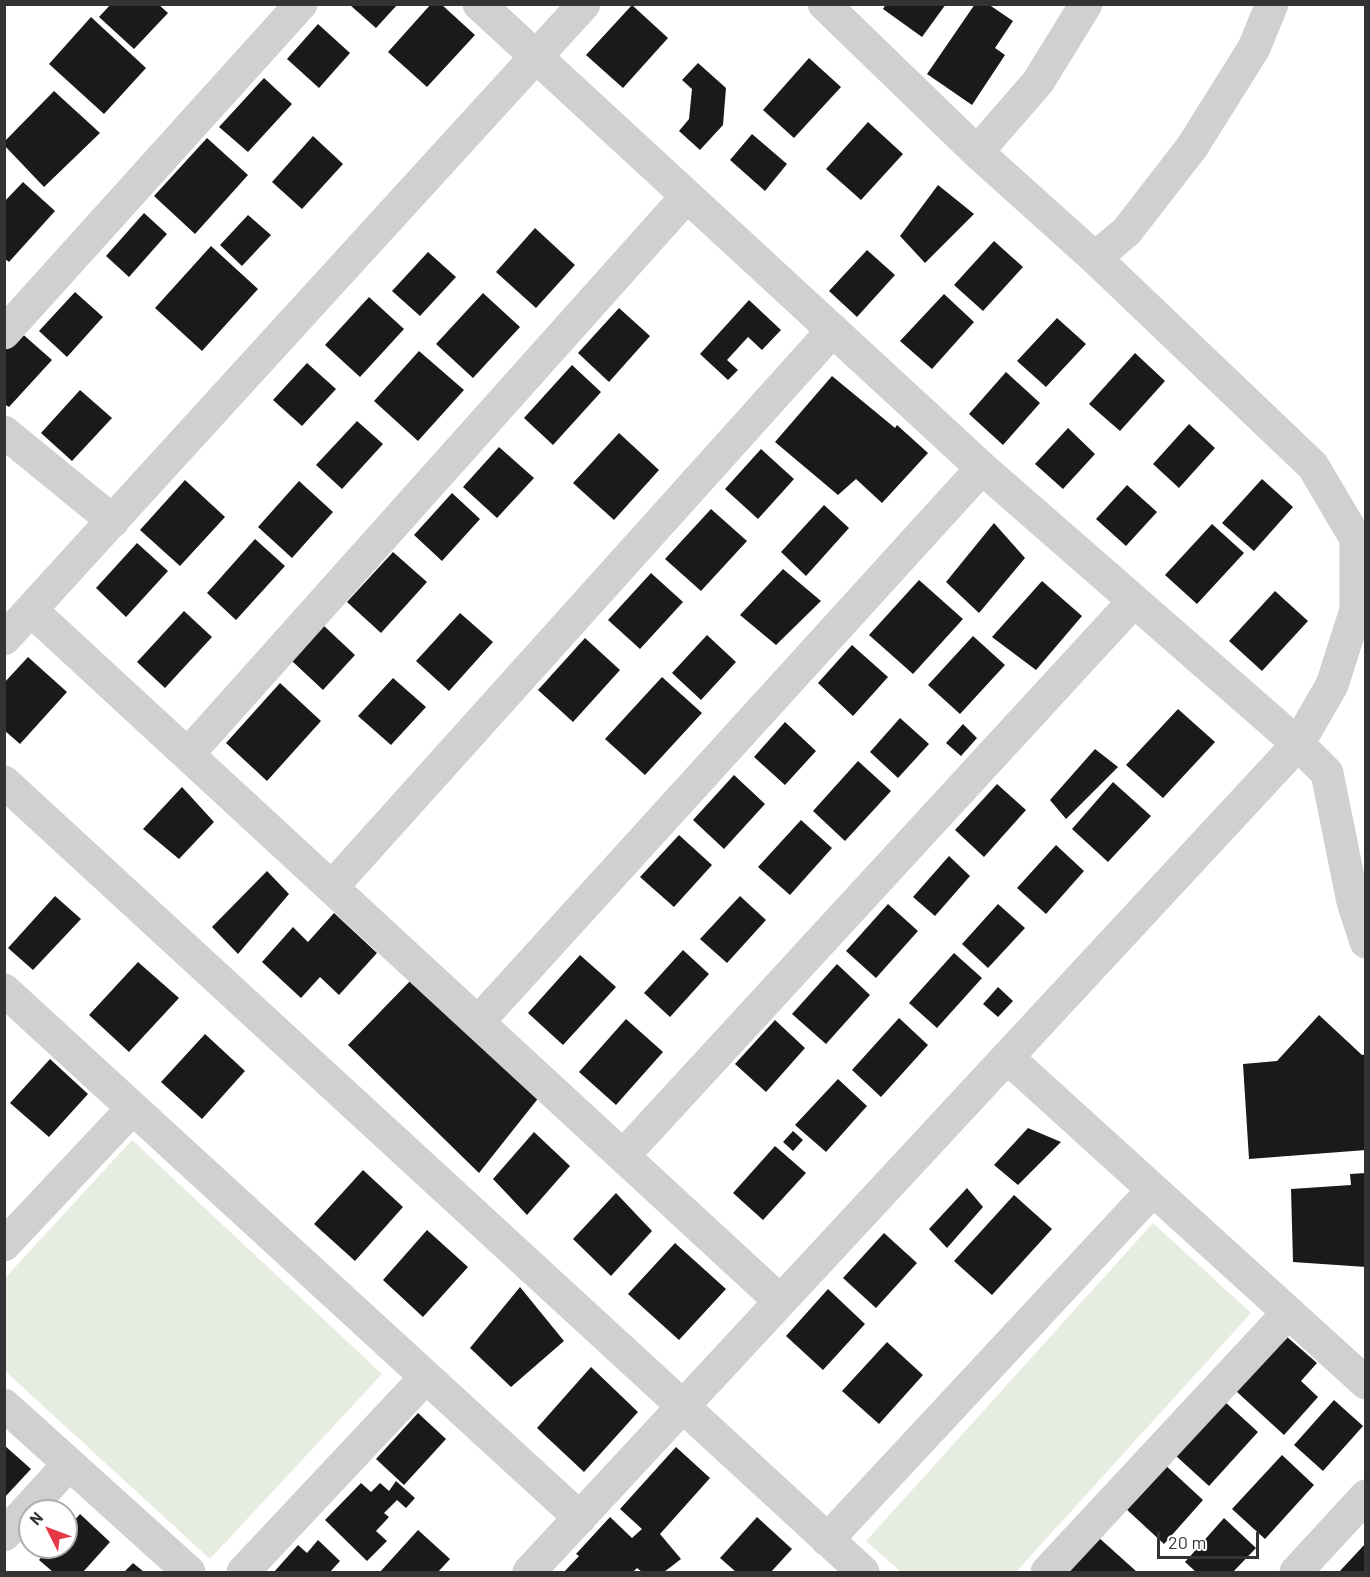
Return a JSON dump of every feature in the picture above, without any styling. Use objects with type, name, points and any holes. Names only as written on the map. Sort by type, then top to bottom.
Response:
[{"type":"street","points":[[4,333],[301,4]]},
{"type":"street","points":[[479,4],[982,468],[1298,744],[1327,773],[1353,902],[1365,942]]},
{"type":"street","points":[[4,639],[584,4]]},
{"type":"street","points":[[529,1572],[1298,744],[1332,685],[1356,610],[1356,539],[1313,466],[1095,258],[977,152],[824,4]]},
{"type":"street","points":[[977,152],[1038,82],[1086,4]]},
{"type":"street","points":[[1095,258],[1127,231],[1192,147],[1254,48],[1272,4]]},
{"type":"street","points":[[188,754],[687,196]]},
{"type":"street","points":[[332,887],[833,330]]},
{"type":"street","points":[[4,432],[112,521]]},
{"type":"street","points":[[478,1022],[982,468]]},
{"type":"street","points":[[623,1156],[1134,602]]},
{"type":"street","points":[[32,611],[780,1301]]},
{"type":"street","points":[[4,782],[863,1572]]},
{"type":"street","points":[[4,990],[580,1518]]},
{"type":"street","points":[[1007,1057],[1365,1383]]},
{"type":"street","points":[[4,1245],[133,1108]]},
{"type":"street","points":[[827,1540],[1153,1190]]},
{"type":"street","points":[[1047,1572],[1288,1313]]},
{"type":"street","points":[[243,1572],[426,1377]]},
{"type":"street","points":[[4,1405],[189,1572]]},
{"type":"street","points":[[4,1535],[69,1464]]},
{"type":"street","points":[[1296,1572],[1365,1496]]},
{"type":"shaded area","points":[[132,1140],[382,1374],[210,1559],[5,1371],[5,1278]]},
{"type":"shaded area","points":[[1153,1223],[1251,1313],[1016,1572],[901,1572],[866,1541]]},
{"type":"building","points":[[111,4],[158,4],[168,13],[134,49],[99,17]]},
{"type":"building","points":[[431,4],[441,4],[475,35],[427,87],[388,52]]},
{"type":"building","points":[[886,4],[946,4],[922,37],[883,9]]},
{"type":"building","points":[[975,4],[988,4],[1013,21],[995,48],[1005,55],[972,105],[927,74]]},
{"type":"building","points":[[350,5],[397,5],[376,28]]},
{"type":"building","points":[[632,5],[668,38],[623,88],[586,55]]},
{"type":"building","points":[[91,17],[146,68],[104,114],[49,64]]},
{"type":"building","points":[[318,24],[350,53],[319,88],[287,59]]},
{"type":"building","points":[[809,58],[841,87],[794,138],[763,110]]},
{"type":"building","points":[[698,63],[726,88],[723,125],[700,150],[679,131],[689,119],[692,89],[682,80]]},
{"type":"building","points":[[264,78],[292,104],[248,152],[219,127]]},
{"type":"building","points":[[54,91],[100,133],[44,187],[4,145],[4,142]]},
{"type":"building","points":[[868,122],[903,154],[861,200],[826,169]]},
{"type":"building","points":[[752,134],[787,164],[765,191],[730,160]]},
{"type":"building","points":[[313,136],[343,164],[302,209],[272,182]]},
{"type":"building","points":[[207,138],[248,175],[195,234],[154,196]]},
{"type":"building","points":[[23,182],[55,211],[9,262],[4,258],[4,202]]},
{"type":"building","points":[[938,185],[974,214],[925,263],[900,236]]},
{"type":"building","points":[[144,213],[167,234],[129,277],[106,256]]},
{"type":"building","points":[[248,215],[271,235],[242,266],[220,245]]},
{"type":"building","points":[[535,228],[575,265],[536,308],[496,272]]},
{"type":"building","points":[[994,241],[1023,267],[983,311],[954,285]]},
{"type":"building","points":[[211,246],[258,289],[202,351],[155,308]]},
{"type":"building","points":[[867,250],[895,275],[857,317],[829,291]]},
{"type":"building","points":[[428,252],[456,277],[420,316],[392,291]]},
{"type":"building","points":[[75,292],[103,317],[67,357],[39,331]]},
{"type":"building","points":[[483,293],[520,327],[473,378],[436,344]]},
{"type":"building","points":[[944,294],[974,322],[932,369],[900,341]]},
{"type":"building","points":[[369,297],[404,329],[360,377],[325,345]]},
{"type":"building","points":[[749,300],[781,330],[762,350],[748,337],[727,360],[738,370],[728,380],[700,354]]},
{"type":"building","points":[[619,308],[650,336],[609,382],[578,353]]},
{"type":"building","points":[[1057,318],[1086,344],[1046,387],[1017,361]]},
{"type":"building","points":[[18,330],[52,360],[9,407],[4,404],[4,345]]},
{"type":"building","points":[[419,351],[464,390],[418,441],[374,401]]},
{"type":"building","points":[[1135,353],[1165,381],[1120,431],[1089,404]]},
{"type":"building","points":[[307,363],[336,389],[302,426],[273,400]]},
{"type":"building","points":[[572,365],[601,392],[553,445],[524,418]]},
{"type":"building","points":[[1006,372],[1040,403],[1003,445],[969,414]]},
{"type":"building","points":[[832,376],[895,428],[897,425],[928,453],[882,503],[856,479],[838,495],[775,442]]},
{"type":"building","points":[[80,390],[112,418],[72,461],[41,433]]},
{"type":"building","points":[[357,421],[383,444],[342,489],[316,465]]},
{"type":"building","points":[[1189,424],[1215,448],[1179,488],[1153,464]]},
{"type":"building","points":[[1068,428],[1095,454],[1063,489],[1035,464]]},
{"type":"building","points":[[619,433],[659,470],[614,520],[573,483]]},
{"type":"building","points":[[499,447],[534,478],[497,518],[463,487]]},
{"type":"building","points":[[761,449],[794,479],[758,519],[725,489]]},
{"type":"building","points":[[1262,479],[1293,507],[1254,551],[1222,523]]},
{"type":"building","points":[[185,480],[225,517],[180,566],[140,530]]},
{"type":"building","points":[[299,481],[333,512],[292,558],[258,527]]},
{"type":"building","points":[[1127,485],[1157,512],[1126,546],[1096,519]]},
{"type":"building","points":[[452,493],[480,519],[442,561],[414,535]]},
{"type":"building","points":[[824,505],[849,528],[806,576],[781,552]]},
{"type":"building","points":[[711,509],[747,541],[701,591],[665,559]]},
{"type":"building","points":[[994,523],[1025,558],[979,613],[946,582]]},
{"type":"building","points":[[1212,524],[1244,553],[1197,604],[1165,575]]},
{"type":"building","points":[[255,539],[285,566],[236,620],[207,593]]},
{"type":"building","points":[[137,543],[168,571],[126,617],[96,588]]},
{"type":"building","points":[[393,552],[427,582],[381,633],[347,602]]},
{"type":"building","points":[[783,569],[821,601],[776,645],[740,615]]},
{"type":"building","points":[[651,573],[683,602],[640,649],[608,620]]},
{"type":"building","points":[[919,580],[963,619],[913,674],[869,635]]},
{"type":"building","points":[[1042,581],[1082,616],[1036,670],[992,637]]},
{"type":"building","points":[[1275,591],[1308,621],[1262,671],[1229,641]]},
{"type":"building","points":[[184,611],[212,637],[165,688],[137,662]]},
{"type":"building","points":[[460,613],[493,642],[449,691],[416,661]]},
{"type":"building","points":[[324,626],[355,655],[323,690],[292,661]]},
{"type":"building","points":[[707,635],[736,662],[701,700],[672,673]]},
{"type":"building","points":[[973,636],[1005,665],[960,714],[928,685]]},
{"type":"building","points":[[585,638],[620,670],[573,722],[538,690]]},
{"type":"building","points":[[852,645],[888,677],[853,716],[818,683]]},
{"type":"building","points":[[28,657],[67,692],[20,744],[4,730],[4,683]]},
{"type":"building","points":[[662,677],[702,713],[645,775],[605,739]]},
{"type":"building","points":[[393,678],[426,707],[391,745],[358,716]]},
{"type":"building","points":[[280,683],[321,721],[267,781],[226,743]]},
{"type":"building","points":[[1178,709],[1215,742],[1163,798],[1126,765]]},
{"type":"building","points":[[900,718],[929,744],[898,778],[870,752]]},
{"type":"building","points":[[785,722],[816,751],[785,785],[754,757]]},
{"type":"building","points":[[963,724],[977,738],[961,756],[946,743]]},
{"type":"building","points":[[1095,749],[1118,767],[1066,819],[1050,800]]},
{"type":"building","points":[[858,761],[891,791],[845,841],[813,811]]},
{"type":"building","points":[[734,775],[765,804],[724,849],[693,820]]},
{"type":"building","points":[[1113,782],[1151,816],[1108,862],[1072,829]]},
{"type":"building","points":[[997,784],[1026,810],[984,857],[955,830]]},
{"type":"building","points":[[182,787],[214,822],[179,859],[143,829]]},
{"type":"building","points":[[801,820],[832,848],[790,895],[758,867]]},
{"type":"building","points":[[679,835],[712,865],[674,907],[640,877]]},
{"type":"building","points":[[1056,845],[1084,871],[1046,914],[1017,888]]},
{"type":"building","points":[[949,856],[970,876],[935,916],[913,897]]},
{"type":"building","points":[[267,871],[289,894],[238,954],[212,927]]},
{"type":"building","points":[[55,896],[81,919],[33,970],[8,948]]},
{"type":"building","points":[[740,896],[766,920],[727,963],[700,939]]},
{"type":"building","points":[[888,904],[918,931],[876,978],[846,951]]},
{"type":"building","points":[[998,904],[1025,928],[988,968],[962,944]]},
{"type":"building","points":[[334,913],[377,953],[339,995],[320,977],[301,998],[262,962],[293,927],[308,942]]},
{"type":"building","points":[[683,950],[709,974],[670,1017],[644,993]]},
{"type":"building","points":[[954,953],[982,978],[937,1028],[909,1003]]},
{"type":"building","points":[[580,955],[616,987],[563,1045],[528,1013]]},
{"type":"building","points":[[138,962],[179,998],[129,1052],[89,1015]]},
{"type":"building","points":[[837,964],[870,995],[826,1044],[792,1014]]},
{"type":"building","points":[[413,978],[540,1096],[479,1173],[348,1045]]},
{"type":"building","points":[[998,987],[1013,1001],[998,1017],[983,1004]]},
{"type":"building","points":[[1319,1015],[1362,1055],[1366,1054],[1366,1150],[1249,1159],[1243,1064],[1277,1061]]},
{"type":"building","points":[[899,1018],[928,1045],[881,1097],[852,1070]]},
{"type":"building","points":[[626,1019],[663,1052],[616,1105],[579,1072]]},
{"type":"building","points":[[775,1020],[805,1048],[766,1092],[735,1064]]},
{"type":"building","points":[[205,1034],[245,1071],[202,1119],[161,1082]]},
{"type":"building","points":[[50,1059],[88,1094],[49,1137],[10,1103]]},
{"type":"building","points":[[838,1079],[867,1106],[826,1152],[795,1125]]},
{"type":"building","points":[[1028,1128],[1061,1142],[1018,1185],[994,1165]]},
{"type":"building","points":[[793,1131],[803,1140],[793,1151],[783,1142]]},
{"type":"building","points":[[534,1132],[570,1166],[527,1215],[493,1179]]},
{"type":"building","points":[[775,1146],[806,1173],[763,1220],[733,1193]]},
{"type":"building","points":[[363,1170],[403,1207],[355,1261],[314,1224]]},
{"type":"building","points":[[1366,1173],[1366,1267],[1293,1262],[1291,1189],[1351,1185],[1350,1174]]},
{"type":"building","points":[[967,1188],[983,1207],[947,1248],[929,1229]]},
{"type":"building","points":[[616,1193],[652,1231],[611,1276],[573,1239]]},
{"type":"building","points":[[1014,1195],[1052,1229],[992,1295],[954,1261]]},
{"type":"building","points":[[427,1230],[468,1267],[423,1317],[383,1280]]},
{"type":"building","points":[[884,1233],[917,1263],[876,1308],[843,1278]]},
{"type":"building","points":[[675,1243],[726,1289],[679,1340],[628,1294]]},
{"type":"building","points":[[520,1287],[564,1341],[511,1387],[470,1348]]},
{"type":"building","points":[[828,1289],[865,1324],[823,1370],[786,1336]]},
{"type":"building","points":[[1286,1336],[1317,1363],[1301,1381],[1318,1397],[1284,1435],[1236,1391]]},
{"type":"building","points":[[887,1342],[923,1375],[879,1424],[842,1391]]},
{"type":"building","points":[[591,1367],[638,1412],[584,1472],[537,1428]]},
{"type":"building","points":[[1334,1400],[1363,1426],[1323,1471],[1294,1445]]},
{"type":"building","points":[[1224,1401],[1258,1432],[1209,1486],[1175,1455]]},
{"type":"building","points":[[418,1413],[446,1439],[404,1485],[376,1459]]},
{"type":"building","points":[[4,1445],[31,1469],[4,1498]]},
{"type":"building","points":[[676,1447],[710,1478],[660,1534],[681,1559],[664,1572],[642,1572],[637,1568],[633,1572],[564,1572],[579,1556],[576,1554],[610,1517],[632,1538],[642,1529],[620,1509]]},
{"type":"building","points":[[1282,1455],[1314,1485],[1265,1539],[1232,1509]]},
{"type":"building","points":[[1163,1463],[1203,1500],[1164,1544],[1124,1507]]},
{"type":"building","points":[[396,1481],[415,1498],[406,1508],[397,1500],[384,1513],[389,1517],[376,1531],[387,1541],[367,1561],[325,1520],[361,1483],[371,1492],[380,1483],[389,1491]]},
{"type":"building","points":[[80,1514],[110,1542],[83,1572],[53,1572],[39,1560],[78,1559],[78,1516]]},
{"type":"building","points":[[757,1517],[792,1549],[771,1572],[736,1572],[720,1558]]},
{"type":"building","points":[[1224,1518],[1256,1548],[1233,1572],[1196,1572],[1185,1562]]},
{"type":"building","points":[[418,1530],[450,1559],[438,1572],[380,1572]]},
{"type":"building","points":[[1097,1536],[1137,1572],[1064,1572]]},
{"type":"building","points":[[318,1540],[340,1561],[330,1572],[274,1572],[298,1545],[307,1553]]},
{"type":"building","points":[[1366,1543],[1366,1572],[1339,1572]]},
{"type":"building","points":[[133,1563],[144,1572],[124,1572]]}]
